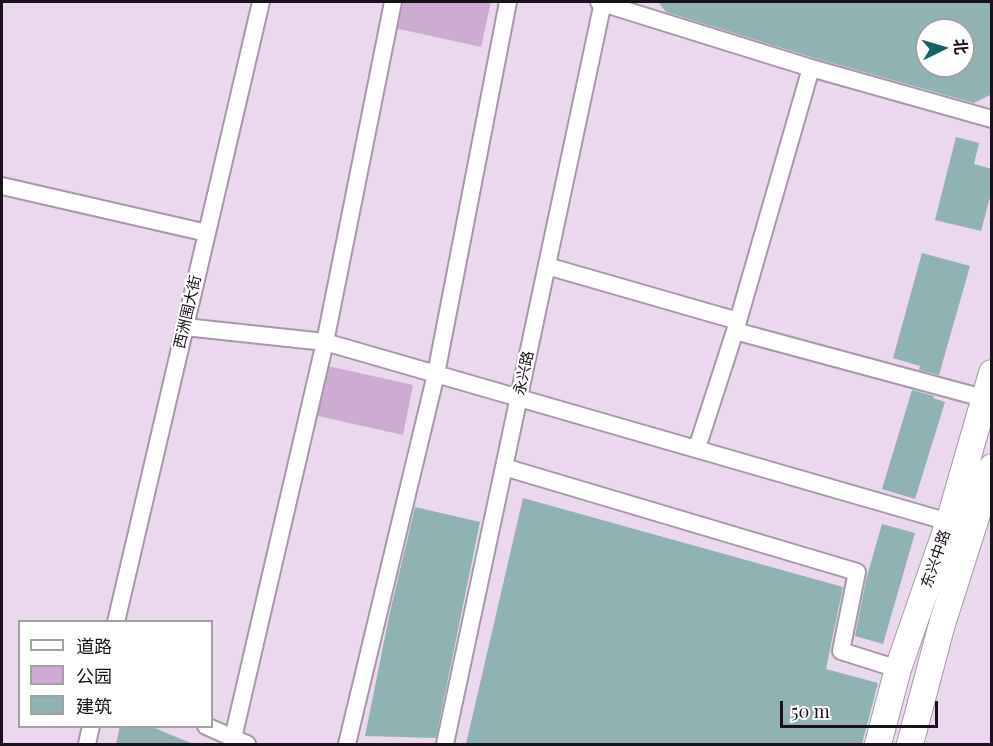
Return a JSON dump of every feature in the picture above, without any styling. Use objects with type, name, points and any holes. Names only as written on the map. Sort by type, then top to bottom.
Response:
[{"type":"main road","name":"东兴中路","points":[[878,744],[898,669],[949,522],[992,373]]},
{"type":"main road","name":"东兴中路","points":[[910,744],[942,624],[992,467]]},
{"type":"street","name":"西洲围大街","points":[[116,620],[261,2]]},
{"type":"street","points":[[211,728],[240,741],[325,342],[393,2]]},
{"type":"street","points":[[347,744],[436,374],[508,2]]},
{"type":"street","points":[[602,2],[811,68],[992,119]]},
{"type":"street","name":"永兴路","points":[[445,744],[602,2]]},
{"type":"street","points":[[697,448],[737,326],[811,68]]},
{"type":"street","points":[[2,186],[207,233]]},
{"type":"street","points":[[547,266],[737,326],[983,398]]},
{"type":"street","points":[[185,327],[325,342],[949,522]]},
{"type":"street","points":[[504,467],[857,572],[841,651],[898,669]]},
{"type":"street","points":[[87,744],[91,728]]},
{"type":"green space","points":[[396,2],[491,2],[481,47],[390,27]]},
{"type":"green space","points":[[319,364],[413,385],[403,435],[309,414]]},
{"type":"building","points":[[658,2],[992,2],[992,94],[974,103],[814,58],[666,12]]},
{"type":"building","points":[[956,137],[979,143],[974,164],[992,169],[992,190],[981,231],[935,220]]},
{"type":"building","points":[[922,253],[970,266],[939,375],[919,370],[920,366],[893,358]]},
{"type":"building","points":[[912,390],[934,396],[933,398],[945,402],[915,499],[882,489]]},
{"type":"building","points":[[523,498],[843,587],[826,669],[878,683],[862,744],[466,744]]},
{"type":"building","points":[[415,507],[480,522],[436,738],[365,736],[390,612]]},
{"type":"building","points":[[882,524],[915,533],[883,644],[855,636],[866,580]]},
{"type":"building","points":[[120,728],[155,728],[193,744],[116,744]]}]
